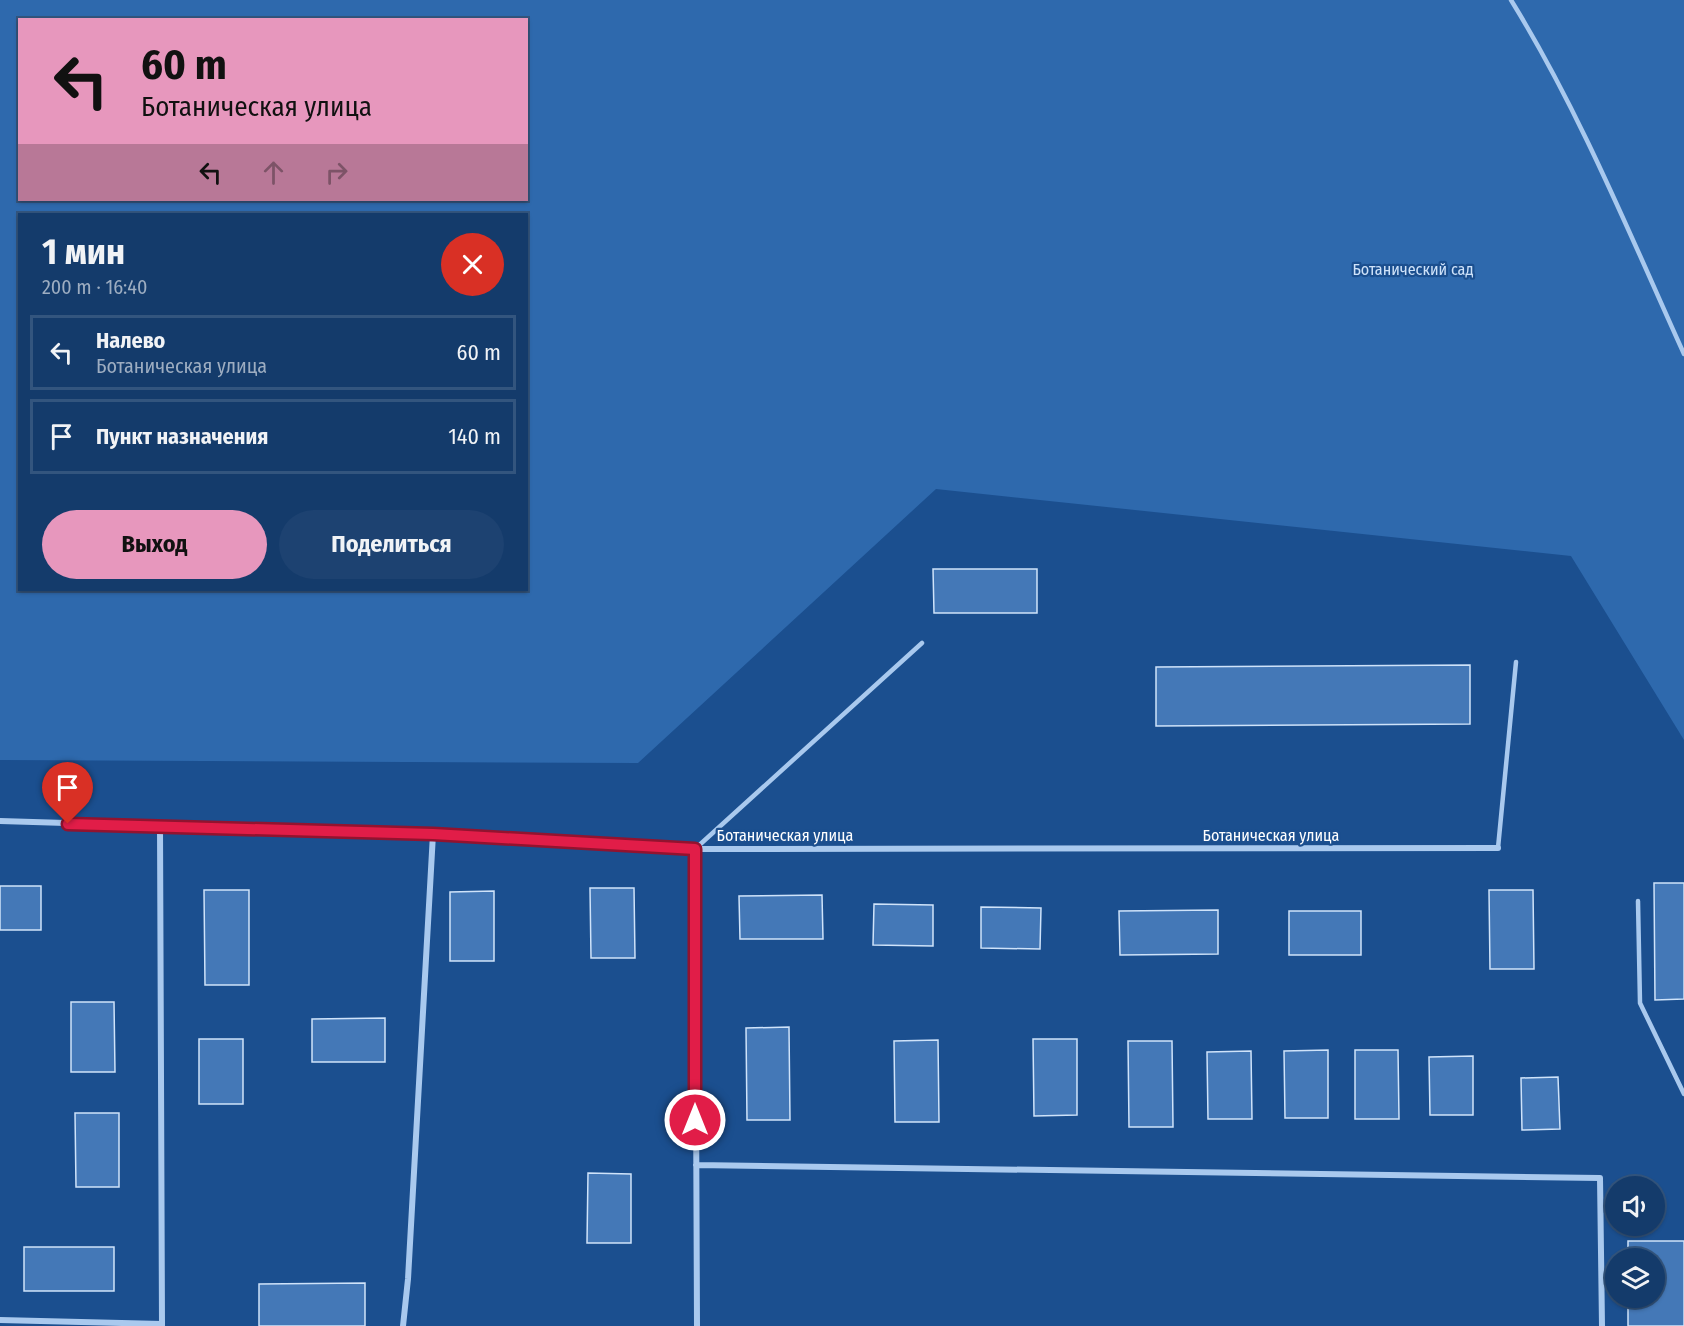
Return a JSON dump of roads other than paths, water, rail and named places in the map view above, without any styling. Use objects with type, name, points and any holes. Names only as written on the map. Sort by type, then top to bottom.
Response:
[{"type":"street","name":"Ботаническая улица","points":[[0,822],[433,834],[695,849],[1498,848]]},
{"type":"street","points":[[0,1320],[162,1325],[160,826]]},
{"type":"street","points":[[403,1326],[408,1279],[433,834]]},
{"type":"street","points":[[695,849],[697,1326]]},
{"type":"street","points":[[696,1165],[1600,1178],[1602,1326]]},
{"type":"lane","points":[[1511,0],[1544,56],[1587,138],[1684,354]]},
{"type":"lane","points":[[695,849],[922,643]]},
{"type":"lane","points":[[1498,848],[1516,662]]},
{"type":"lane","points":[[1638,901],[1640,1003],[1684,1094]]},
{"type":"park label","name":"Ботанический сад","points":[[1413,269]]}]
